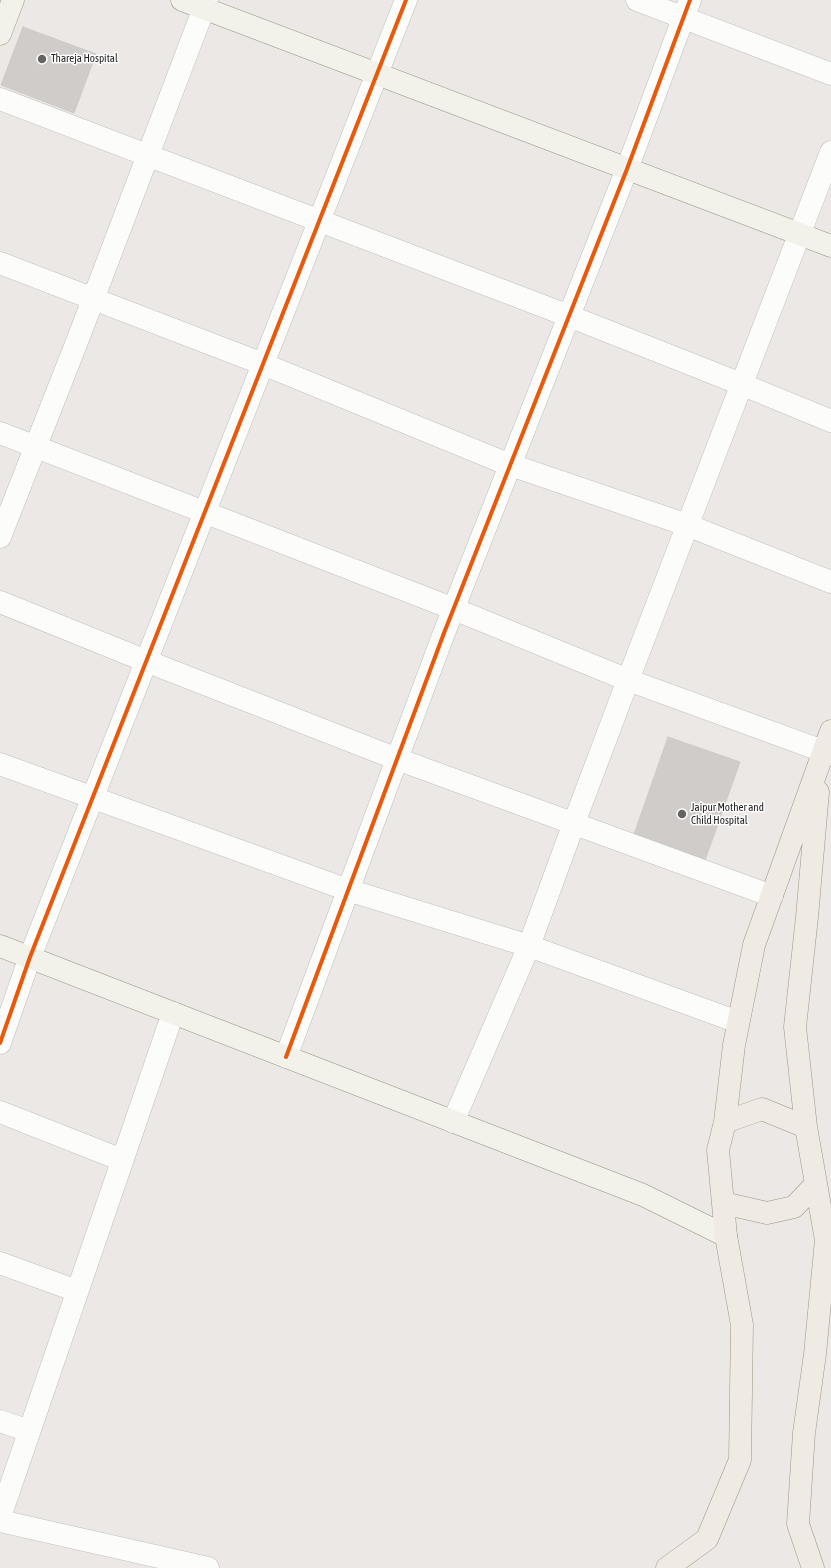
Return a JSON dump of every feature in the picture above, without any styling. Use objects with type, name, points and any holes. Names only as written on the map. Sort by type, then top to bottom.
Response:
[{"type":"main road","points":[[813,1568],[798,1524],[804,1433],[815,1354],[826,1240],[806,1127],[795,1027],[825,756],[831,731]]},
{"type":"main road","points":[[667,1568],[707,1540],[740,1460],[742,1325],[726,1236],[718,1150],[725,1122],[738,1022],[754,945],[825,756]]},
{"type":"main road","points":[[725,1122],[762,1109],[806,1127]]},
{"type":"main road","points":[[723,1203],[767,1213],[794,1207],[816,1184]]},
{"type":"street","points":[[0,34],[13,0]]},
{"type":"street","points":[[182,0],[206,4],[376,74],[831,246]]},
{"type":"street","points":[[0,1043],[30,957],[406,0]]},
{"type":"street","points":[[637,0],[686,9],[831,74]]},
{"type":"street","points":[[0,537],[206,4]]},
{"type":"street","points":[[286,1057],[397,759],[627,169],[686,9]]},
{"type":"street","points":[[0,99],[569,316],[831,421]]},
{"type":"street","points":[[453,1122],[530,946],[574,823],[628,680],[798,234],[831,152]]},
{"type":"street","points":[[0,263],[263,364],[511,465],[687,525],[831,582]]},
{"type":"street","points":[[0,433],[35,448],[204,512],[628,680],[825,756]]},
{"type":"street","points":[[0,602],[397,759],[772,896]]},
{"type":"street","points":[[0,764],[348,890],[530,946],[738,1022]]},
{"type":"street","points":[[0,946],[643,1195],[726,1236]]},
{"type":"street","points":[[0,1517],[173,1013]]},
{"type":"street","points":[[0,1112],[122,1160]]},
{"type":"street","points":[[0,1263],[77,1291]]},
{"type":"street","points":[[0,1421],[29,1431]]},
{"type":"street","points":[[0,1521],[208,1568]]},
{"type":"building","points":[[23,27],[96,54],[74,113],[1,85]]},
{"type":"building","points":[[668,737],[740,762],[703,866],[632,840]]},
{"type":"cycle path","points":[[0,1043],[30,957],[406,0]]},
{"type":"cycle path","points":[[286,1057],[444,633],[627,169],[690,0]]},
{"type":"place","name":"Thareja Hospital","points":[[42,59]]},
{"type":"place","name":"Jaipur Mother and Child Hospital","points":[[682,814]]}]
